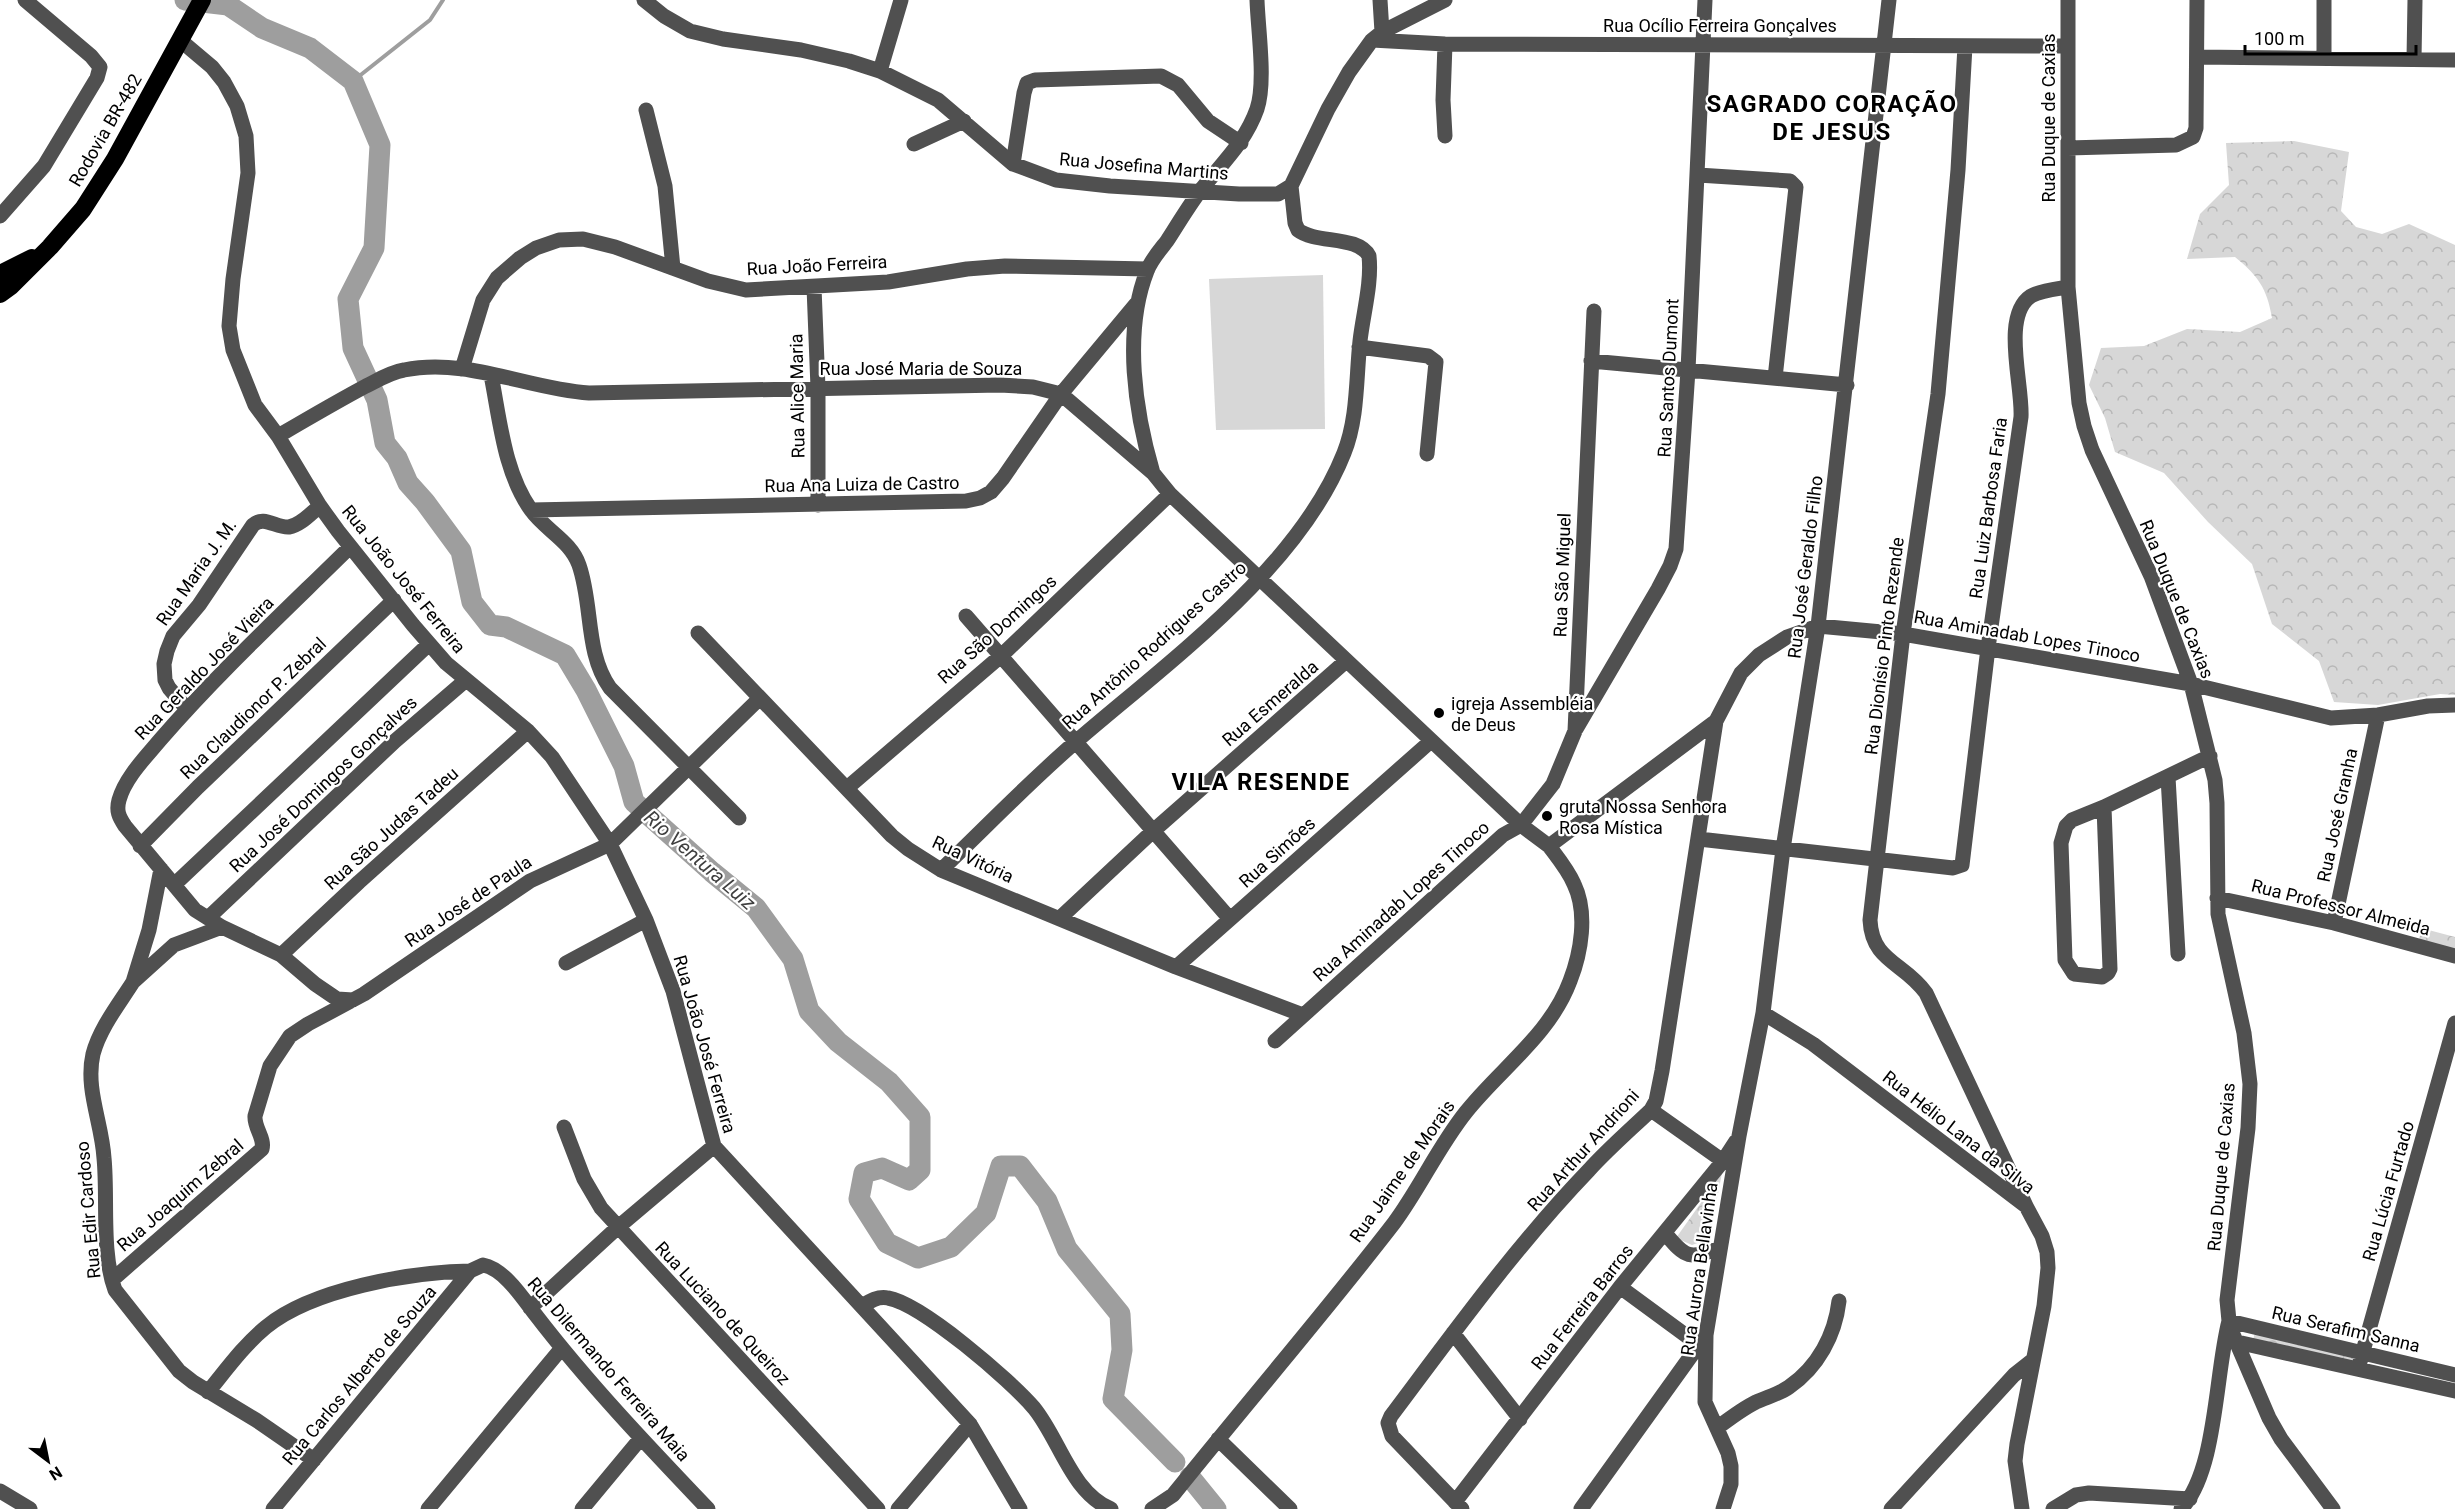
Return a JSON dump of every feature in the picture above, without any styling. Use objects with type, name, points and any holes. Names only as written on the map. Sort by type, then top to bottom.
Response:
[{"type":"highway","name":"Rodovia BR-482","points":[[0,294],[11,286],[44,252],[90,199],[116,159],[202,0]]},
{"type":"highway","name":"Rodovia BR-482","points":[[0,274],[44,252]]},
{"type":"street","points":[[0,216],[44,166],[98,78],[100,67],[91,56],[25,0]]},
{"type":"street","name":"Rua Josefina Martins","points":[[644,0],[664,16],[690,31],[723,39],[801,50],[880,71],[938,100],[1013,164],[1056,180],[1200,192],[1278,194],[1291,186]]},
{"type":"street","points":[[880,71],[901,0]]},
{"type":"street","points":[[1154,473],[1144,441],[1137,399],[1134,346],[1136,304],[1148,268],[1200,192],[1241,142],[1257,108],[1260,92],[1257,0]]},
{"type":"street","points":[[1377,36],[1380,0]]},
{"type":"street","points":[[1291,186],[1333,99],[1349,72],[1377,36],[1445,0]]},
{"type":"street","name":"Rua Santos Dumont","points":[[1575,731],[1658,589],[1670,567],[1676,549],[1688,370],[1705,0]]},
{"type":"street","name":"Rua José Geraldo Filho","points":[[1739,1136],[1763,1013],[1783,849],[1818,626],[1889,0]]},
{"type":"street","name":"Rua Duque de Caxias","points":[[2068,0],[2068,287],[2075,372],[2084,426],[2107,484],[2151,576],[2191,684],[2210,756],[2217,803],[2217,898],[2222,934],[2244,1033],[2250,1084],[2248,1128],[2227,1300],[2229,1321],[2269,1418],[2281,1439],[2333,1509]]},
{"type":"street","points":[[2068,148],[2176,145],[2193,137],[2196,128],[2197,0]]},
{"type":"street","points":[[2324,0],[2324,58]]},
{"type":"street","points":[[2414,59],[2415,0]]},
{"type":"street","name":"Rua Ocílio Ferreira Gonçalves","points":[[1377,36],[1445,44],[2068,46]]},
{"type":"street","name":"Rua João José Ferreira","points":[[180,40],[212,67],[224,82],[237,106],[246,135],[248,172],[229,326],[233,350],[255,405],[278,436],[320,506],[350,547],[429,644],[466,680],[528,731],[564,773],[610,844],[646,920],[680,1014],[714,1146],[970,1424],[1020,1509]]},
{"type":"street","points":[[1445,44],[1443,100],[1445,136]]},
{"type":"street","name":"Rua Dionísio Pinto Rezende","points":[[1965,46],[1958,170],[1938,394],[1903,634],[1870,935],[1875,947],[1910,975],[1926,993],[2026,1206]]},
{"type":"street","points":[[2197,57],[2455,60]]},
{"type":"street","points":[[1013,164],[1024,93],[1027,83],[1035,80],[1161,76],[1170,78],[1208,120],[1241,142]]},
{"type":"street","points":[[646,110],[665,186],[673,268]]},
{"type":"street","points":[[914,144],[964,121]]},
{"type":"street","points":[[1698,176],[1790,181],[1796,187],[1775,378]]},
{"type":"street","name":"Rua Antônio Rodrigues Castro","points":[[941,870],[1077,741],[1190,644],[1259,579],[1318,506],[1346,450],[1353,417],[1369,256],[1360,246],[1310,236],[1298,230],[1291,186]]},
{"type":"street","name":"Rua João Ferreira","points":[[462,369],[483,300],[497,278],[520,258],[536,248],[559,240],[583,239],[615,247],[708,281],[746,290],[888,282],[967,269],[1005,266],[1148,268]]},
{"type":"street","name":"Rua Alice Maria","points":[[814,287],[818,388],[818,505]]},
{"type":"street","name":"Rua Luiz Barbosa Faria","points":[[1877,858],[1953,868],[1962,865],[1964,860],[1988,648],[2022,417],[2016,351],[2017,315],[2032,296],[2068,287]]},
{"type":"street","name":"Rua Ana Luiza de Castro","points":[[531,510],[818,505],[966,501],[980,498],[992,492],[1061,394],[1136,304]]},
{"type":"street","name":"Rua São Miguel","points":[[1521,825],[1553,784],[1575,731],[1594,311]]},
{"type":"street","points":[[1359,347],[1428,356],[1436,362],[1427,454]]},
{"type":"street","points":[[1591,361],[1847,385]]},
{"type":"street","name":"Rua José Maria de Souza","points":[[278,436],[379,379],[401,370],[421,367],[462,369],[563,392],[1000,385],[1033,387],[1061,394],[1154,473],[1170,494],[1521,825]]},
{"type":"street","points":[[491,375],[510,468],[519,491],[531,510],[564,542],[578,562],[585,587],[596,658],[604,679],[610,688],[739,818]]},
{"type":"street","name":"Rua São Domingos","points":[[847,788],[1002,655],[1170,494]]},
{"type":"street","name":"Rua Maria J. M.","points":[[187,709],[165,681],[164,664],[173,636],[199,605],[253,525],[262,520],[283,527],[291,527],[320,506]]},
{"type":"street","name":"Rua Geraldo José Vieira","points":[[350,547],[187,709],[140,764],[119,799],[118,817],[195,910],[222,927],[281,956],[337,999],[353,1000]]},
{"type":"street","name":"Rua Claudionor P. Zebral","points":[[140,846],[231,755],[394,600]]},
{"type":"street","points":[[966,616],[1230,919]]},
{"type":"street","name":"Rua Aminadab Lopes Tinoco","points":[[1549,846],[1716,721],[1741,673],[1759,655],[1787,637],[1818,626],[1903,634],[2191,684],[2331,718],[2378,715],[2428,706],[2455,705]]},
{"type":"street","name":"Rua Vitória","points":[[698,633],[892,836],[941,870],[1176,967],[1303,1016]]},
{"type":"street","points":[[175,884],[429,644]]},
{"type":"street","name":"Rua Esmeralda","points":[[1060,918],[1152,832],[1346,662]]},
{"type":"street","name":"Rua José Domingos Gonçalves","points":[[208,918],[395,741],[466,680]]},
{"type":"street","name":"Rua José de Paula","points":[[353,1000],[530,880],[610,844],[760,698]]},
{"type":"street","name":"Rua José Granha","points":[[2334,923],[2378,715]]},
{"type":"street","name":"Rua Arthur Andrioni","points":[[1459,1505],[1392,1436],[1387,1427],[1391,1416],[1522,1246],[1588,1170],[1651,1110],[1656,1101],[1716,721]]},
{"type":"street","name":"Rua São Judas Tadeu","points":[[281,956],[359,882],[528,731]]},
{"type":"street","name":"Rua Simões","points":[[1176,967],[1431,741]]},
{"type":"street","points":[[2104,807],[2110,969],[2102,976],[2074,974],[2065,960],[2062,833],[2072,820],[2210,756]]},
{"type":"street","points":[[2168,777],[2178,954]]},
{"type":"street","points":[[1521,825],[1549,846]]},
{"type":"street","name":"Rua Aminadab Lopes Tinoco","points":[[1275,1041],[1492,843],[1521,825]]},
{"type":"street","points":[[1699,839],[1877,858]]},
{"type":"street","name":"Rua Jaime de Morais","points":[[1152,1509],[1173,1495],[1394,1223],[1467,1111],[1528,1046],[1560,1002],[1570,982],[1577,957],[1581,932],[1581,908],[1575,886],[1565,867],[1549,846]]},
{"type":"street","points":[[133,982],[149,930],[161,868]]},
{"type":"street","name":"Rua Professor Almeida","points":[[2217,898],[2334,923],[2455,956]]},
{"type":"street","points":[[566,963],[646,920]]},
{"type":"street","points":[[133,982],[174,945],[222,927]]},
{"type":"street","name":"Rua Edir Cardoso","points":[[133,982],[105,1026],[94,1052],[91,1067],[91,1083],[104,1156],[106,1222],[112,1280],[120,1297],[170,1361],[192,1382],[256,1420],[314,1460]]},
{"type":"street","name":"Rua Joaquim Zebral","points":[[112,1280],[262,1149],[263,1144],[255,1116],[266,1076],[275,1057],[298,1029],[353,1000]]},
{"type":"street","name":"Rua Hélio Lana da Silva","points":[[1763,1013],[1814,1044],[2026,1206],[2042,1236],[2047,1252],[2048,1268],[2044,1306],[2016,1453],[2022,1509]]},
{"type":"street","name":"Rua Lúcia Furtado","points":[[2358,1370],[2455,1023]]},
{"type":"street","points":[[1651,1110],[1723,1161]]},
{"type":"street","name":"Rua Luciano de Queiroz","points":[[564,1127],[591,1193],[617,1228],[878,1509]]},
{"type":"street","name":"Rua Ferreira Barros","points":[[1459,1505],[1520,1419],[1620,1287],[1723,1161],[1739,1136]]},
{"type":"street","name":"Rua Aurora Bellavinha","points":[[1723,1509],[1731,1484],[1731,1466],[1706,1402],[1703,1340],[1739,1136]]},
{"type":"street","points":[[530,1308],[617,1228],[714,1146]]},
{"type":"street","points":[[1665,1233],[1680,1252],[1687,1256],[1700,1255],[1720,1248]]},
{"type":"street","name":"Rua Dilermando Ferreira Maia","points":[[473,1269],[483,1264],[497,1270],[561,1349],[708,1509]]},
{"type":"street","points":[[208,1392],[249,1343],[266,1327],[304,1304],[384,1282],[431,1273],[473,1269]]},
{"type":"street","name":"Rua Carlos Alberto de Souza","points":[[273,1509],[473,1269]]},
{"type":"street","points":[[1581,1509],[1703,1340],[1620,1287]]},
{"type":"street","points":[[862,1306],[878,1298],[893,1299],[959,1340],[1034,1408],[1050,1430],[1086,1491],[1101,1505],[1111,1509]]},
{"type":"street","points":[[1717,1428],[1755,1403],[1789,1387],[1808,1371],[1824,1348],[1836,1322],[1839,1301]]},
{"type":"street","points":[[2053,1509],[2070,1498],[2089,1493],[2186,1504],[2199,1480],[2206,1457],[2229,1321]]},
{"type":"street","name":"Rua Serafim Sanna","points":[[2229,1321],[2455,1375]]},
{"type":"street","points":[[1453,1333],[1520,1419]]},
{"type":"street","points":[[428,1509],[561,1349]]},
{"type":"street","points":[[2220,1367],[2233,1359],[2240,1349]]},
{"type":"street","name":"Rua Serafim Sanna","points":[[2240,1349],[2358,1370],[2455,1391]]},
{"type":"street","points":[[1890,1509],[2014,1375],[2033,1360]]},
{"type":"street","points":[[898,1509],[970,1424]]},
{"type":"street","points":[[582,1509],[641,1438]]},
{"type":"street","points":[[1218,1439],[1290,1509]]},
{"type":"street","points":[[0,1491],[30,1509]]},
{"type":"green space","points":[[2294,141],[2349,152],[2341,211],[2356,227],[2382,234],[2409,224],[2455,245],[2455,695],[2440,694],[2378,705],[2334,702],[2319,661],[2272,624],[2252,564],[2208,522],[2164,473],[2115,452],[2105,418],[2089,385],[2101,348],[2144,346],[2187,329],[2240,332],[2272,318],[2260,283],[2250,270],[2235,257],[2187,259],[2200,214],[2229,185],[2226,143]]},
{"type":"green space","points":[[1323,275],[1325,429],[1216,430],[1209,279]]},
{"type":"green space","points":[[2421,928],[2455,937],[2455,952],[2419,942]]},
{"type":"green space","points":[[1722,1173],[1709,1239],[1692,1245],[1676,1238]]},
{"type":"green space","points":[[2256,1329],[2359,1354],[2356,1366],[2252,1343]]},
{"type":"waterway","name":"Rio Ventura Luiz","points":[[185,0],[228,5],[262,28],[310,48],[353,81],[380,145],[374,248],[348,299],[353,348],[377,400],[385,443],[397,458],[408,483],[461,551],[472,602],[490,625],[506,627],[565,655],[586,690],[624,766],[634,802],[756,908],[793,959],[809,1011],[838,1042],[889,1082],[920,1117],[920,1170],[909,1180],[882,1168],[864,1173],[859,1199],[887,1243],[918,1258],[951,1247],[986,1213],[1001,1166],[1020,1166],[1047,1201],[1067,1249],[1120,1314],[1122,1350],[1113,1399],[1175,1462]]},
{"type":"waterway","points":[[353,81],[430,20],[443,0]]},
{"type":"waterway","name":"Rio Ventura Luiz","points":[[1190,1477],[1216,1509]]},
{"type":"place","name":"igreja Assembléia de Deus","points":[[1439,713]]},
{"type":"place","name":"gruta Nossa Senhora Rosa Mística","points":[[1547,816]]},
{"type":"district","name":"SAGRADO CORAÇÃO DE JESUS","points":[[1832,118]]},
{"type":"district","name":"VILA RESENDE","points":[[1261,782]]}]
